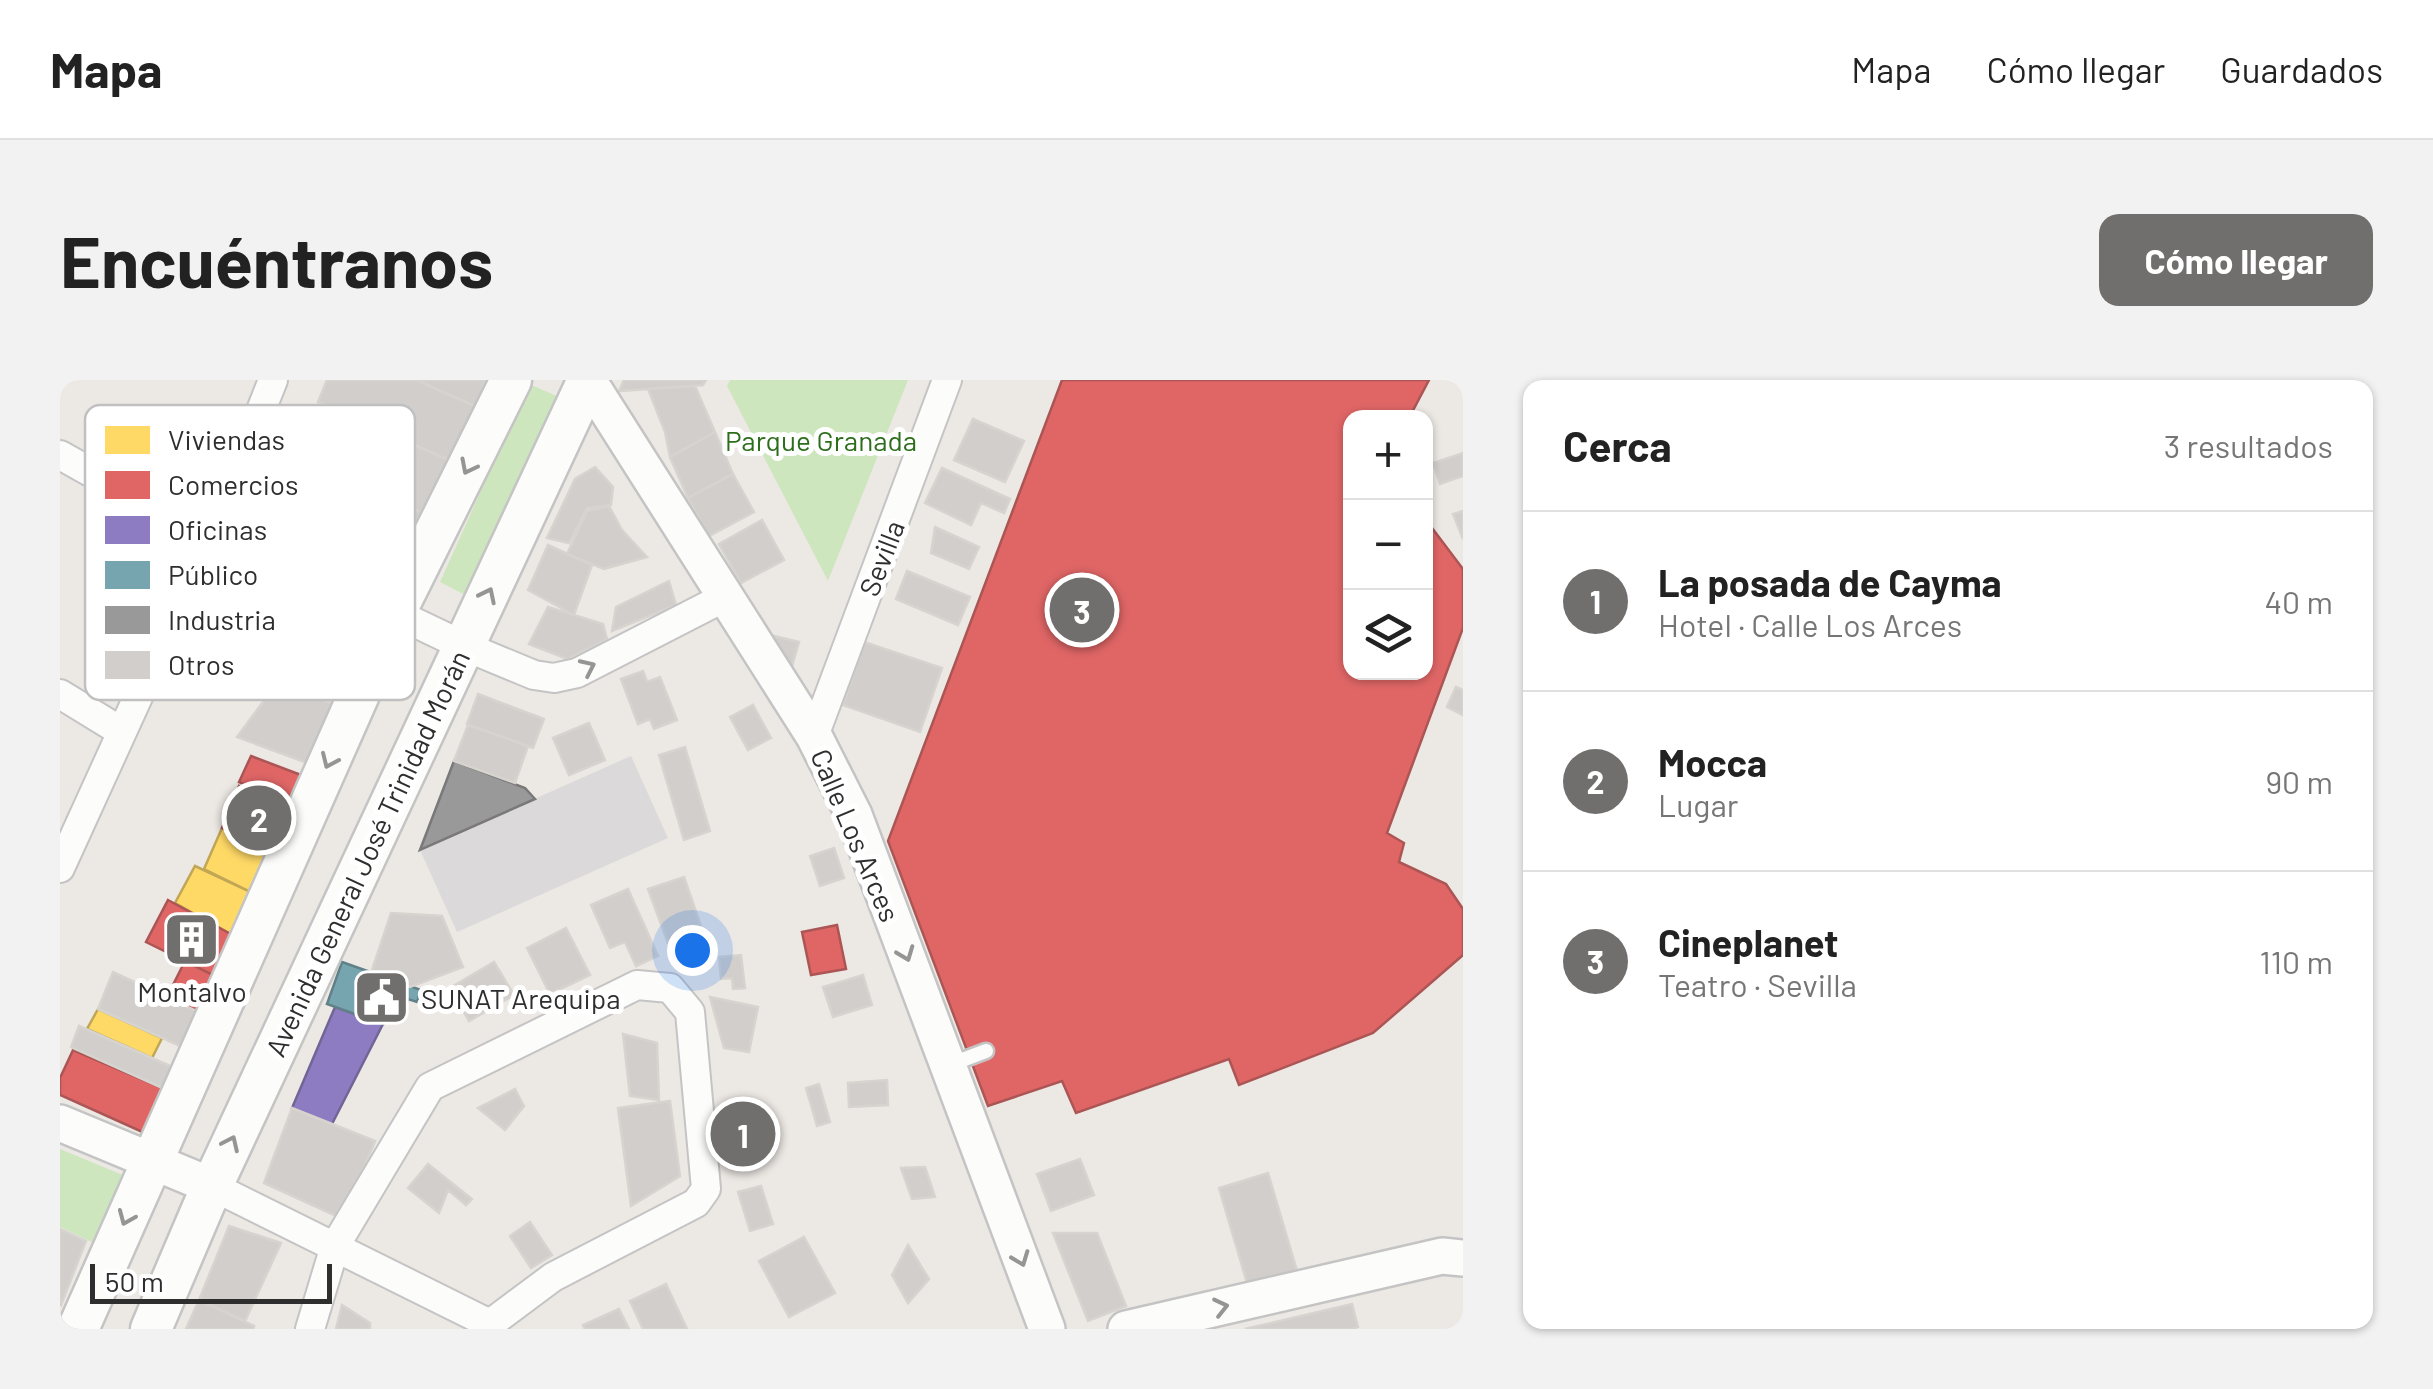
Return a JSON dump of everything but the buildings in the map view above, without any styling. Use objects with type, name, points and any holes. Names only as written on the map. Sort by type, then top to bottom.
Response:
[{"type":"main road","points":[[415,574],[512,380]]},
{"type":"main road","name":"Avenida General José Trinidad Morán","points":[[151,1329],[212,1186],[588,380]]},
{"type":"main road","points":[[78,1329],[357,700]]},
{"type":"street","points":[[263,405],[273,380]]},
{"type":"street","name":"Calle Los Arces","points":[[588,380],[814,736],[854,815],[892,900],[948,1066],[1047,1329]]},
{"type":"street","name":"Sevilla","points":[[814,736],[947,380]]},
{"type":"street","points":[[60,454],[85,468]]},
{"type":"street","points":[[415,622],[464,646],[554,678],[577,673],[725,597]]},
{"type":"street","points":[[60,694],[122,732]]},
{"type":"street","points":[[60,868],[137,700]]},
{"type":"street","points":[[60,1124],[212,1186],[335,1246],[489,1327],[553,1277],[696,1204],[706,1189],[690,1012],[670,988],[638,984],[430,1087],[335,1246],[310,1329]]},
{"type":"street","points":[[1126,1329],[1442,1256],[1463,1258]]},
{"type":"lane","points":[[948,1066],[986,1051]]},
{"type":"shaded area","points":[[631,756],[668,838],[457,932],[420,850]]},
{"type":"green space","name":"Parque Granada","points":[[730,380],[908,380],[828,581],[727,386]]},
{"type":"green space","points":[[529,384],[559,397],[469,597],[440,582]]},
{"type":"green space","points":[[60,1149],[130,1178],[92,1242],[60,1227]]},
{"type":"place","name":"Cineplanet","points":[[1082,610]]},
{"type":"place","name":"Mocca","points":[[259,818]]},
{"type":"place","name":"Montalvo","points":[[192,940]]},
{"type":"place","name":"SUNAT Arequipa","points":[[382,998]]},
{"type":"place","name":"La posada de Cayma","points":[[743,1134]]}]
